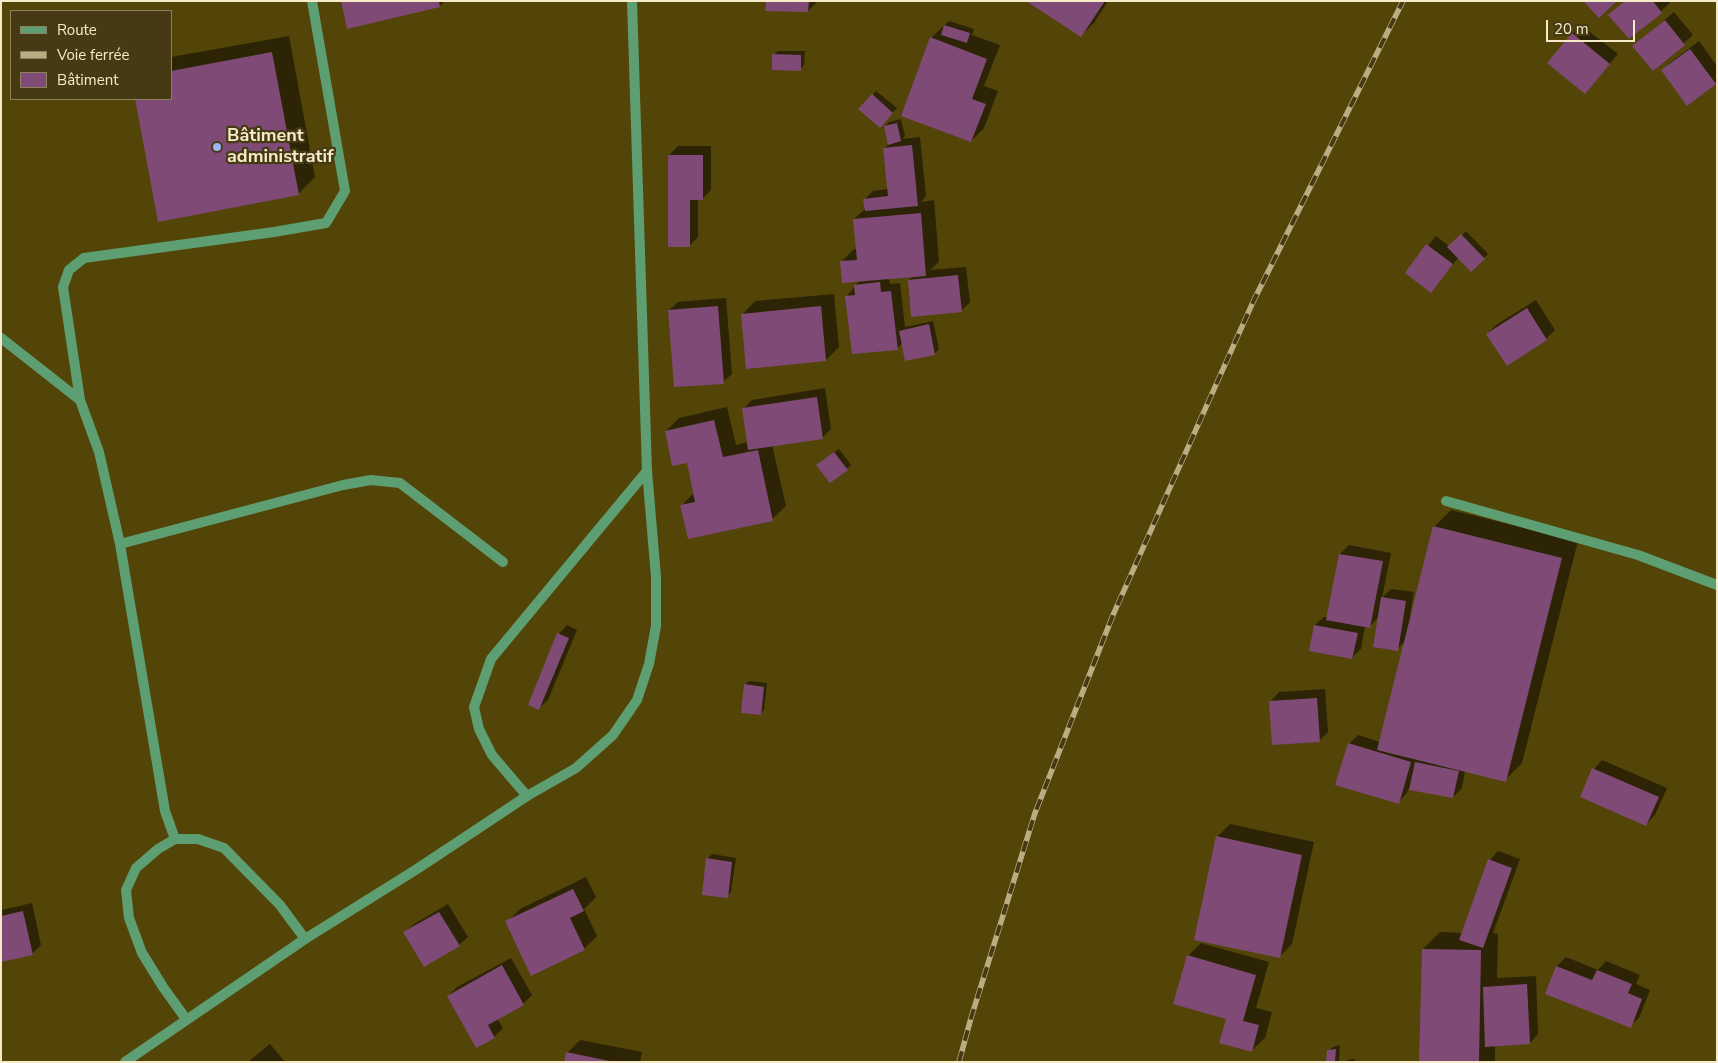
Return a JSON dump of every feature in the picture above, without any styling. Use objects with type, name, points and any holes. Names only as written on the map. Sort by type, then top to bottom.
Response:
[{"type":"street","points":[[175,839],[165,811],[120,544],[99,452],[80,400],[63,287],[69,270],[84,258],[326,223],[345,191],[312,1]]},
{"type":"street","points":[[125,1062],[305,939],[527,796],[576,768],[613,735],[637,700],[649,664],[656,626],[656,577],[647,471],[632,1]]},
{"type":"street","points":[[1,338],[80,400]]},
{"type":"street","points":[[527,796],[492,755],[479,729],[474,707],[491,659],[647,471]]},
{"type":"street","points":[[120,544],[343,485],[371,480],[400,483],[503,562]]},
{"type":"street","points":[[1446,502],[1638,555],[1717,585]]},
{"type":"street","points":[[186,1020],[142,953],[129,918],[126,890],[136,868],[158,849],[175,839],[198,838],[224,848],[280,905],[305,939]]},
{"type":"building","points":[[341,1],[439,1],[440,7],[347,29]]},
{"type":"building","points":[[766,1],[809,1],[808,12],[765,11]]},
{"type":"building","points":[[1026,1],[1105,1],[1081,37]]},
{"type":"building","points":[[1583,1],[1617,1],[1599,18]]},
{"type":"building","points":[[1625,1],[1653,1],[1662,13],[1629,39],[1608,15]]},
{"type":"building","points":[[1665,20],[1685,45],[1653,71],[1632,46]]},
{"type":"building","points":[[944,25],[970,33],[967,43],[941,35]]},
{"type":"building","points":[[1572,33],[1610,64],[1585,94],[1547,63]]},
{"type":"building","points":[[930,37],[987,59],[972,99],[986,104],[971,142],[901,116]]},
{"type":"building","points":[[1690,49],[1716,84],[1687,106],[1661,70]]},
{"type":"building","name":"Bâtiment administratif","points":[[272,52],[299,195],[158,222],[135,100],[172,100],[172,71]]},
{"type":"building","points":[[772,54],[801,55],[801,71],[772,70]]},
{"type":"building","points":[[872,94],[893,113],[880,128],[858,109]]},
{"type":"building","points":[[897,123],[901,141],[888,145],[884,126]]},
{"type":"building","points":[[912,145],[918,206],[865,211],[863,199],[888,196],[883,148]]},
{"type":"building","points":[[668,155],[703,155],[703,200],[690,200],[690,247],[668,247]]},
{"type":"building","points":[[921,213],[926,276],[842,283],[840,261],[857,260],[853,219]]},
{"type":"building","points":[[1461,234],[1485,259],[1471,272],[1447,247]]},
{"type":"building","points":[[1426,244],[1453,264],[1431,293],[1405,273]]},
{"type":"building","points":[[958,275],[962,312],[911,317],[908,280]]},
{"type":"building","points":[[880,282],[881,292],[891,291],[898,350],[852,354],[845,296],[855,295],[854,285]]},
{"type":"building","points":[[718,306],[724,384],[674,387],[668,310]]},
{"type":"building","points":[[821,306],[826,361],[746,369],[741,314]]},
{"type":"building","points":[[1527,308],[1547,340],[1507,366],[1486,334]]},
{"type":"building","points":[[929,324],[935,355],[905,361],[899,331]]},
{"type":"building","points":[[817,397],[823,439],[748,450],[742,408]]},
{"type":"building","points":[[714,420],[723,457],[758,450],[773,521],[688,539],[680,505],[695,502],[687,463],[672,466],[665,431]]},
{"type":"building","points":[[834,452],[848,470],[830,483],[816,465]]},
{"type":"building","points":[[1433,526],[1562,558],[1506,782],[1377,750]]},
{"type":"building","points":[[1339,554],[1383,561],[1370,628],[1326,620]]},
{"type":"building","points":[[1381,597],[1406,601],[1398,651],[1373,647]]},
{"type":"building","points":[[1314,625],[1358,633],[1352,659],[1309,651]]},
{"type":"building","points":[[557,633],[569,638],[539,710],[528,705]]},
{"type":"building","points":[[744,684],[764,687],[761,715],[741,713]]},
{"type":"building","points":[[1317,698],[1320,742],[1272,745],[1269,701]]},
{"type":"building","points":[[1348,743],[1411,762],[1399,804],[1335,785]]},
{"type":"building","points":[[1415,762],[1459,771],[1453,798],[1409,790]]},
{"type":"building","points":[[1592,768],[1659,797],[1646,826],[1580,797]]},
{"type":"building","points":[[1216,836],[1302,855],[1280,958],[1194,940]]},
{"type":"building","points":[[706,858],[732,862],[728,898],[702,895]]},
{"type":"building","points":[[1488,859],[1512,868],[1483,948],[1459,940]]},
{"type":"building","points":[[573,889],[584,911],[570,918],[585,950],[531,976],[505,921]]},
{"type":"building","points":[[23,911],[33,955],[1,962],[1,916]]},
{"type":"building","points":[[439,912],[460,946],[424,967],[403,932]]},
{"type":"building","points":[[1422,949],[1481,950],[1479,1062],[1419,1062]]},
{"type":"building","points":[[1187,955],[1256,975],[1243,1021],[1259,1025],[1252,1052],[1219,1043],[1226,1019],[1173,1004]]},
{"type":"building","points":[[502,965],[524,1005],[488,1025],[495,1038],[476,1048],[447,996]]},
{"type":"building","points":[[1556,966],[1592,980],[1597,970],[1632,984],[1628,993],[1642,999],[1631,1028],[1545,994]]},
{"type":"building","points":[[1527,984],[1530,1044],[1485,1047],[1483,987]]},
{"type":"building","points":[[1336,1049],[1335,1062],[1326,1062],[1327,1050]]},
{"type":"building","points":[[566,1052],[610,1061],[564,1062]]},
{"type":"railway","points":[[959,1062],[1035,813],[1113,615],[1253,302],[1403,1]]},
{"type":"place","name":"Bâtiment administratif","points":[[217,147]]}]
